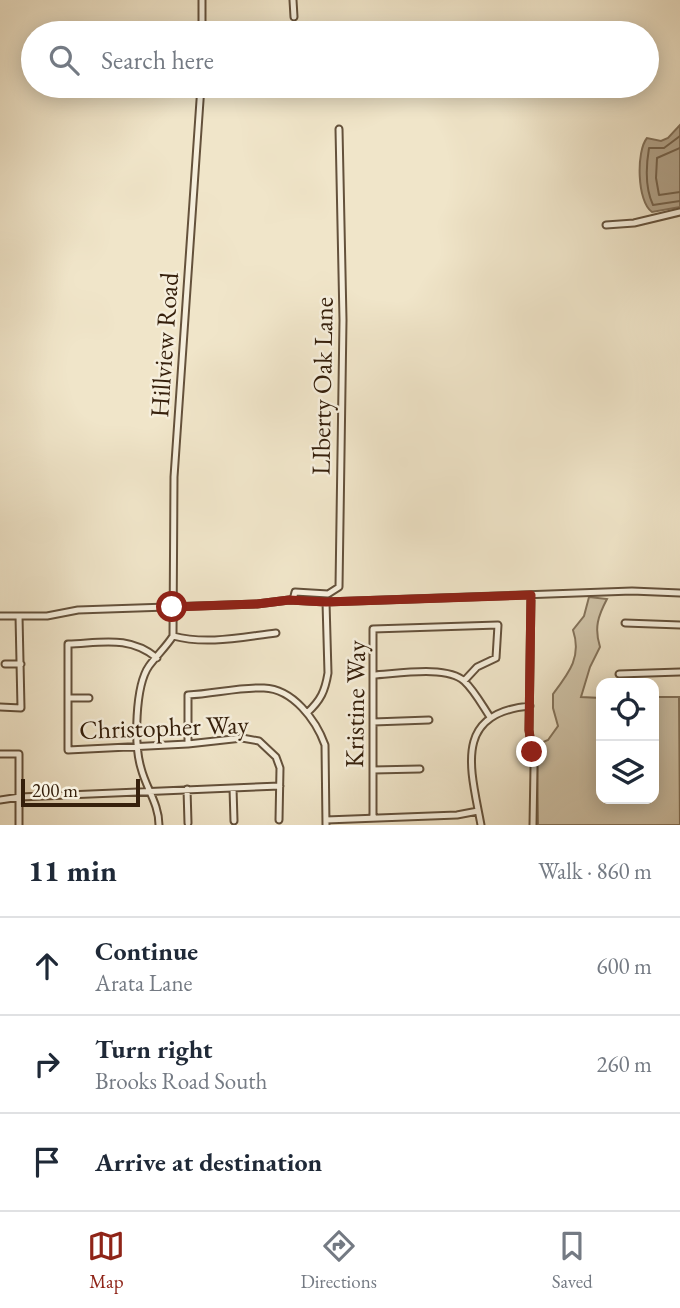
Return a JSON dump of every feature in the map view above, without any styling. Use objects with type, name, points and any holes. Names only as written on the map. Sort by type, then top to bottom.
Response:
[{"type":"street","points":[[202,0],[202,21]]},
{"type":"street","points":[[293,0],[294,17]]},
{"type":"street","name":"Hillview Road","points":[[173,636],[174,477],[200,98]]},
{"type":"street","name":"LIberty Oak Lane","points":[[293,600],[295,592],[328,594],[339,587],[343,320],[339,130]]},
{"type":"street","points":[[606,225],[634,223],[680,212]]},
{"type":"street","points":[[0,616],[293,600],[326,602],[632,590],[680,593]]},
{"type":"street","points":[[531,595],[529,730],[534,767],[533,825]]},
{"type":"street","points":[[307,713],[323,695],[327,684],[326,602]]},
{"type":"street","points":[[0,707],[20,708],[19,616]]},
{"type":"street","points":[[625,623],[680,625]]},
{"type":"street","name":"Kristine Way","points":[[373,817],[373,629],[498,625],[496,658],[477,667],[464,681]]},
{"type":"street","points":[[159,825],[157,805],[141,769],[137,746],[141,684],[149,666],[173,636],[206,641],[276,633]]},
{"type":"street","points":[[89,698],[68,698],[68,644],[135,644],[157,658]]},
{"type":"street","points":[[5,664],[21,664]]},
{"type":"street","points":[[373,675],[441,672],[453,675],[464,681],[490,716]]},
{"type":"street","points":[[620,674],[680,672]]},
{"type":"street","points":[[188,744],[188,695],[273,689],[292,698],[307,713],[321,734],[325,745],[326,822],[373,817],[457,815],[478,811]]},
{"type":"street","name":"Christopher Way","points":[[68,698],[68,750],[188,744],[242,738],[260,741],[276,757],[280,768],[279,820]]},
{"type":"street","points":[[481,825],[470,756],[474,740],[480,727],[490,716],[516,707],[530,706]]},
{"type":"street","points":[[373,722],[429,720]]},
{"type":"street","points":[[0,754],[19,754],[19,825]]},
{"type":"street","points":[[373,770],[420,769]]},
{"type":"street","points":[[0,800],[280,786]]},
{"type":"street","points":[[233,788],[234,821]]},
{"type":"street","points":[[187,789],[188,823]]},
{"type":"shaded area","points":[[589,597],[607,599],[598,622],[600,647],[590,667],[581,697],[596,698],[596,804],[659,804],[659,697],[679,697],[680,825],[538,825],[537,745],[548,740],[558,726],[553,708],[553,694],[575,657],[573,630],[584,616]]},
{"type":"water","points":[[680,125],[680,207],[652,212],[643,198],[641,188],[640,164],[643,145],[647,138],[661,141],[668,138]]},
{"type":"route","points":[[172,607],[289,600],[326,602],[531,595],[529,730],[532,752]]}]
